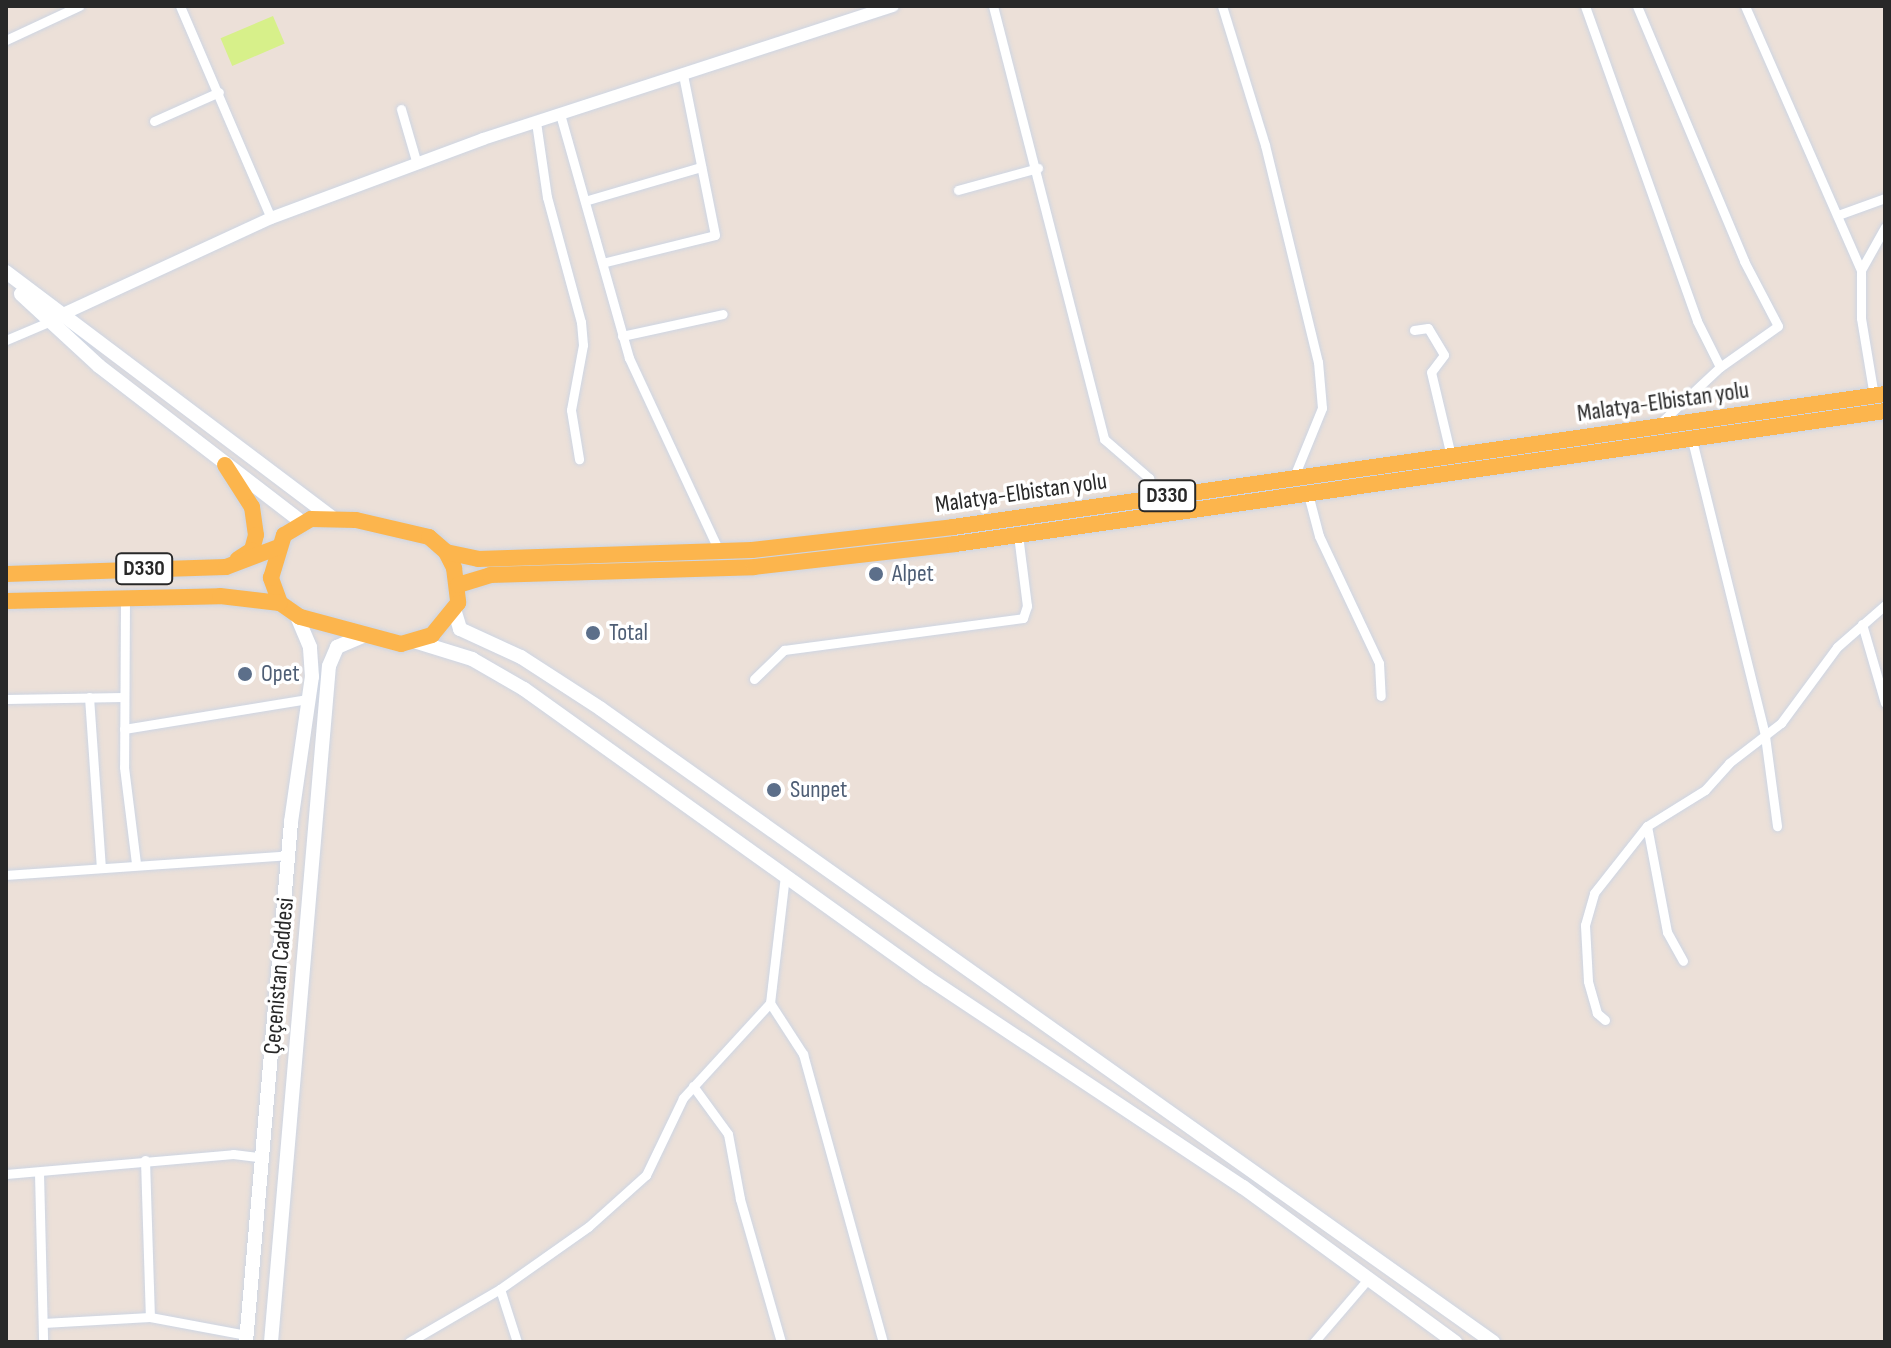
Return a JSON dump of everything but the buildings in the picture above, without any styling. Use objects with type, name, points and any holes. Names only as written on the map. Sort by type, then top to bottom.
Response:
[{"type":"main road","points":[[6,272],[225,465],[303,523]]},
{"type":"main road","points":[[6,281],[332,518]]},
{"type":"main road","name":"Malatya-Elbistan yolu","points":[[446,552],[478,559],[719,551],[953,527],[1880,395]]},
{"type":"main road","name":"Malatya-Elbistan yolu","points":[[458,585],[490,575],[754,567],[1018,535],[1885,411]]},
{"type":"main road","points":[[225,465],[252,507],[256,535],[252,550],[226,567]]},
{"type":"main road","points":[[1455,1342],[1243,1187],[785,875],[524,689],[472,659],[414,641],[363,636],[296,614],[280,603],[271,578],[284,535],[303,523],[332,518],[429,537],[446,552],[458,585],[454,609],[460,629],[521,657],[601,709],[844,886],[1493,1342]]},
{"type":"main road","name":"D330","points":[[6,571],[226,567],[279,547]]},
{"type":"main road","name":"D330","points":[[6,601],[220,596],[280,603]]},
{"type":"main road","points":[[414,641],[432,635],[454,609]]},
{"type":"main road","name":"Çeçenistan Caddesi","points":[[246,1338],[289,855],[308,699],[310,647],[296,614]]},
{"type":"main road","name":"Çeçenistan Caddesi","points":[[271,1342],[329,666],[337,647],[363,636]]},
{"type":"street","points":[[6,40],[79,6]]},
{"type":"street","points":[[180,6],[271,218]]},
{"type":"street","points":[[6,340],[271,218],[536,122],[893,6]]},
{"type":"street","points":[[993,6],[1038,168],[1104,439],[1149,478],[1147,499]]},
{"type":"street","points":[[1222,6],[1265,145],[1318,362],[1322,408],[1293,479]]},
{"type":"street","points":[[1585,6],[1697,321],[1720,367]]},
{"type":"street","points":[[1637,6],[1749,270],[1778,326],[1720,367],[1655,427]]},
{"type":"street","points":[[1745,6],[1788,113],[1861,270],[1861,318],[1880,395]]},
{"type":"street","points":[[606,262],[715,235],[683,75]]},
{"type":"street","points":[[154,121],[219,92]]},
{"type":"street","points":[[401,109],[417,164]]},
{"type":"street","points":[[560,114],[606,262],[622,336],[719,551]]},
{"type":"street","points":[[536,122],[547,197],[581,322],[583,345],[571,410],[579,459]]},
{"type":"street","points":[[588,200],[701,167]]},
{"type":"street","points":[[958,190],[1038,168]]},
{"type":"street","points":[[1838,215],[1885,198]]},
{"type":"street","points":[[1861,270],[1885,227]]},
{"type":"street","points":[[622,336],[723,314]]},
{"type":"street","points":[[1414,330],[1428,328],[1444,355],[1431,372],[1451,456]]},
{"type":"street","points":[[1692,440],[1765,736],[1777,826]]},
{"type":"street","points":[[1308,494],[1319,536],[1379,663],[1381,696]]},
{"type":"street","points":[[754,679],[784,650],[1023,618],[1027,606],[1018,535]]},
{"type":"street","points":[[6,561],[6,571]]},
{"type":"street","points":[[125,598],[124,729],[136,864]]},
{"type":"street","points":[[1605,1020],[1597,1013],[1588,981],[1586,910],[1622,853],[1647,826],[1705,790],[1729,763],[1781,723],[1837,647],[1885,605]]},
{"type":"street","points":[[1862,624],[1885,703]]},
{"type":"street","points":[[89,697],[101,867]]},
{"type":"street","points":[[6,699],[123,697]]},
{"type":"street","points":[[124,729],[308,699]]},
{"type":"street","points":[[1647,826],[1667,932],[1683,961]]},
{"type":"street","points":[[6,875],[289,855]]},
{"type":"street","points":[[409,1342],[500,1289],[612,1210],[646,1175],[693,1086],[770,1003],[785,875]]},
{"type":"street","points":[[770,1003],[803,1054],[837,1191],[883,1342]]},
{"type":"street","points":[[693,1086],[728,1134],[740,1199],[781,1342]]},
{"type":"street","points":[[6,1174],[233,1154],[264,1158]]},
{"type":"street","points":[[145,1160],[150,1317]]},
{"type":"street","points":[[39,1173],[43,1342]]},
{"type":"street","points":[[1314,1342],[1368,1279]]},
{"type":"street","points":[[500,1289],[517,1342]]},
{"type":"street","points":[[43,1323],[150,1317],[246,1338]]},
{"type":"green space","points":[[273,16],[285,44],[232,66],[221,38]]},
{"type":"place","name":"Alpet","points":[[876,574]]},
{"type":"place","name":"Total","points":[[593,633]]},
{"type":"place","name":"Opet","points":[[245,674]]},
{"type":"place","name":"Sunpet","points":[[774,790]]}]
